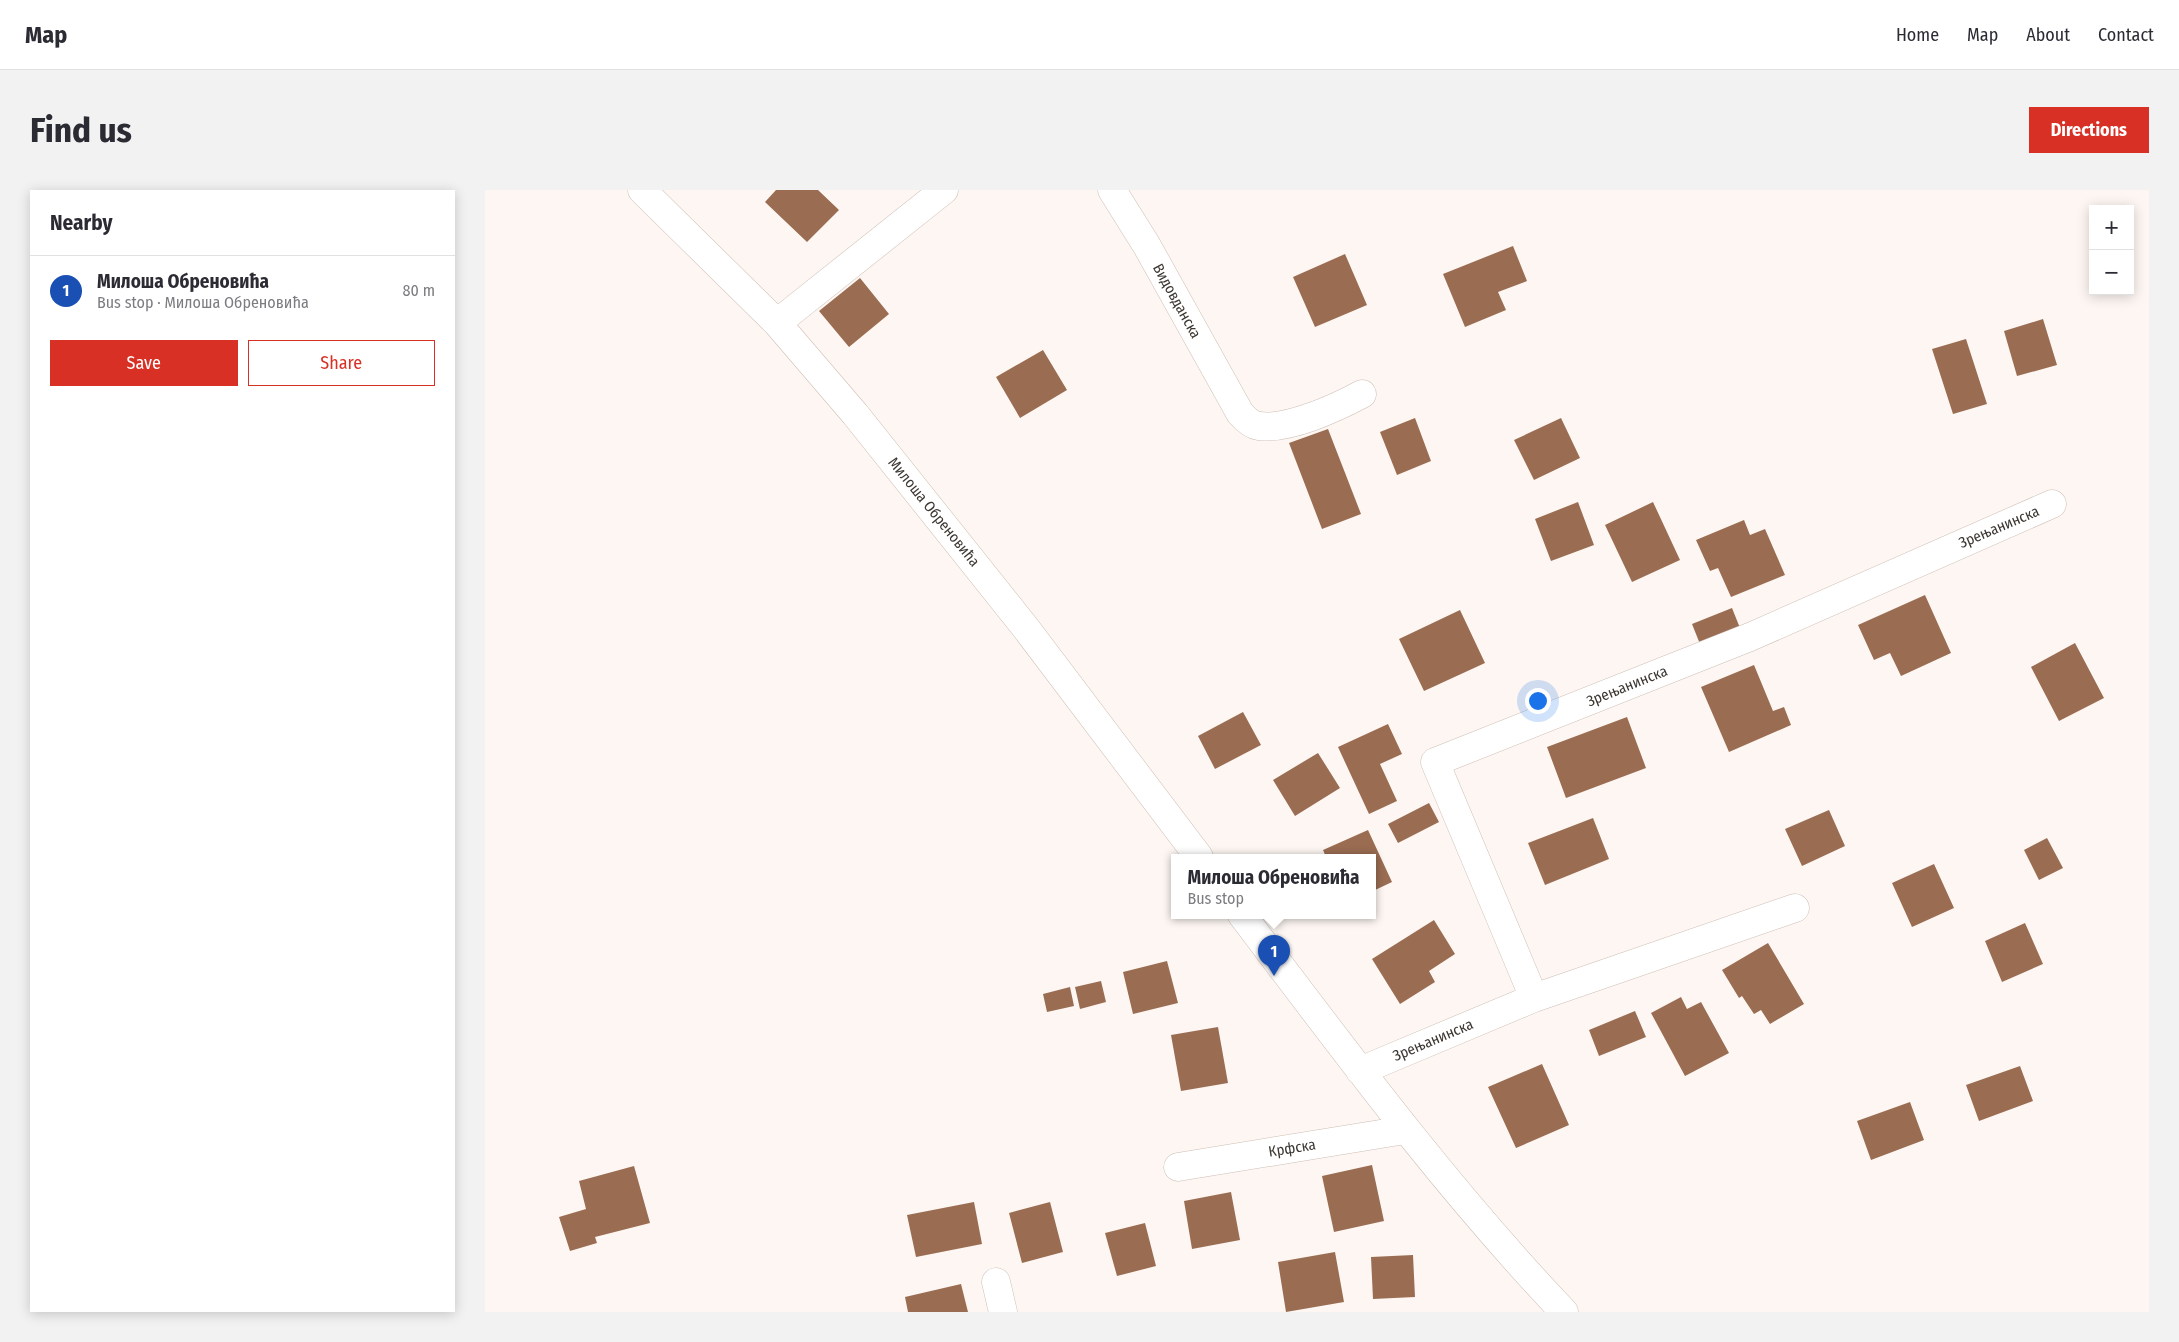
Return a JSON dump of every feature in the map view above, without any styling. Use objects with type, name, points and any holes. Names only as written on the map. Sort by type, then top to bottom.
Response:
[{"type":"street","name":"Милоша Обреновића","points":[[642,190],[777,323],[855,414],[1019,619],[1197,854]]},
{"type":"street","points":[[777,323],[944,190]]},
{"type":"street","name":"Видовданска","points":[[1112,190],[1147,246],[1240,413],[1247,421],[1256,425],[1284,424],[1337,407],[1361,394]]},
{"type":"street","name":"Зрењанинска","points":[[1534,998],[1435,762],[1750,636],[2052,504]]},
{"type":"street","name":"Зрењанинска","points":[[1360,1071],[1534,998],[1795,908]]},
{"type":"street","points":[[1245,919],[1405,1130],[1564,1312]]},
{"type":"street","name":"Крфска","points":[[1179,1167],[1405,1130]]},
{"type":"street","points":[[996,1282],[1003,1312]]},
{"type":"building","points":[[776,190],[818,190],[839,210],[807,242],[765,202]]},
{"type":"building","points":[[1513,246],[1527,281],[1498,292],[1506,310],[1465,327],[1443,274]]},
{"type":"building","points":[[1345,254],[1367,305],[1315,327],[1293,277]]},
{"type":"building","points":[[860,278],[889,314],[849,347],[819,311]]},
{"type":"building","points":[[2043,319],[2057,365],[2017,376],[2004,331]]},
{"type":"building","points":[[1966,339],[1987,404],[1953,414],[1932,349]]},
{"type":"building","points":[[1043,350],[1067,390],[1020,418],[996,377]]},
{"type":"building","points":[[1415,418],[1431,461],[1397,475],[1380,432]]},
{"type":"building","points":[[1561,418],[1580,458],[1534,480],[1514,440]]},
{"type":"building","points":[[1328,429],[1361,514],[1322,529],[1289,443]]},
{"type":"building","points":[[1578,502],[1594,545],[1551,561],[1535,519]]},
{"type":"building","points":[[1653,502],[1680,560],[1632,582],[1605,525]]},
{"type":"building","points":[[1744,520],[1750,535],[1765,529],[1785,575],[1731,597],[1718,568],[1710,571],[1696,540]]},
{"type":"building","points":[[1925,595],[1951,653],[1901,676],[1890,653],[1874,660],[1858,625]]},
{"type":"building","points":[[1732,608],[1742,633],[1702,649],[1692,624]]},
{"type":"building","points":[[1460,610],[1485,663],[1424,691],[1399,639]]},
{"type":"building","points":[[2075,643],[2104,698],[2059,721],[2031,667]]},
{"type":"building","points":[[1754,665],[1773,711],[1784,707],[1791,725],[1729,752],[1701,687]]},
{"type":"building","points":[[1243,712],[1261,745],[1215,769],[1198,736]]},
{"type":"building","points":[[1627,717],[1646,768],[1566,798],[1547,747]]},
{"type":"building","points":[[1388,724],[1402,754],[1380,764],[1397,801],[1369,814],[1338,747]]},
{"type":"building","points":[[1318,753],[1340,788],[1295,816],[1273,780]]},
{"type":"building","points":[[1429,803],[1439,822],[1398,843],[1388,824]]},
{"type":"building","points":[[1829,810],[1845,846],[1802,866],[1785,829]]},
{"type":"building","points":[[1593,818],[1609,859],[1545,885],[1528,843]]},
{"type":"building","points":[[1368,830],[1392,882],[1376,890],[1376,854],[1325,854],[1323,850]]},
{"type":"building","points":[[2047,838],[2063,868],[2039,880],[2024,850]]},
{"type":"building","points":[[1934,864],[1954,908],[1912,927],[1892,883]]},
{"type":"building","points":[[1434,920],[1455,954],[1429,971],[1435,982],[1400,1004],[1372,959]]},
{"type":"building","points":[[2025,923],[2043,964],[2002,982],[1985,941]]},
{"type":"building","points":[[1768,943],[1804,1004],[1770,1024],[1761,1010],[1754,1014],[1742,996],[1739,998],[1722,970]]},
{"type":"building","points":[[1167,961],[1178,1003],[1133,1014],[1123,972]]},
{"type":"building","points":[[1101,981],[1106,1002],[1080,1009],[1075,987]]},
{"type":"building","points":[[1070,987],[1074,1006],[1047,1012],[1043,994]]},
{"type":"building","points":[[1681,997],[1687,1009],[1701,1002],[1729,1053],[1685,1076],[1651,1013]]},
{"type":"building","points":[[1635,1011],[1646,1037],[1599,1056],[1589,1030]]},
{"type":"building","points":[[1218,1027],[1228,1083],[1181,1091],[1171,1035]]},
{"type":"building","points":[[1542,1064],[1569,1125],[1516,1148],[1488,1087]]},
{"type":"building","points":[[2020,1066],[2033,1101],[1979,1121],[1966,1085]]},
{"type":"building","points":[[1910,1102],[1924,1140],[1871,1160],[1857,1121]]},
{"type":"building","points":[[1372,1165],[1384,1221],[1334,1232],[1322,1176]]},
{"type":"building","points":[[634,1166],[650,1223],[595,1237],[597,1243],[570,1251],[559,1217],[586,1209],[579,1181]]},
{"type":"building","points":[[1231,1192],[1240,1240],[1192,1249],[1184,1201]]},
{"type":"building","points":[[974,1202],[982,1244],[916,1257],[907,1215]]},
{"type":"building","points":[[1050,1202],[1063,1252],[1022,1263],[1009,1213]]},
{"type":"building","points":[[1145,1223],[1156,1266],[1117,1276],[1105,1233]]},
{"type":"building","points":[[1335,1252],[1344,1302],[1286,1312],[1278,1262]]},
{"type":"building","points":[[1413,1255],[1415,1297],[1373,1299],[1371,1257]]},
{"type":"building","points":[[961,1284],[968,1312],[908,1312],[905,1297]]},
{"type":"place","name":"Милоша Обреновића","points":[[1274,976]]}]
